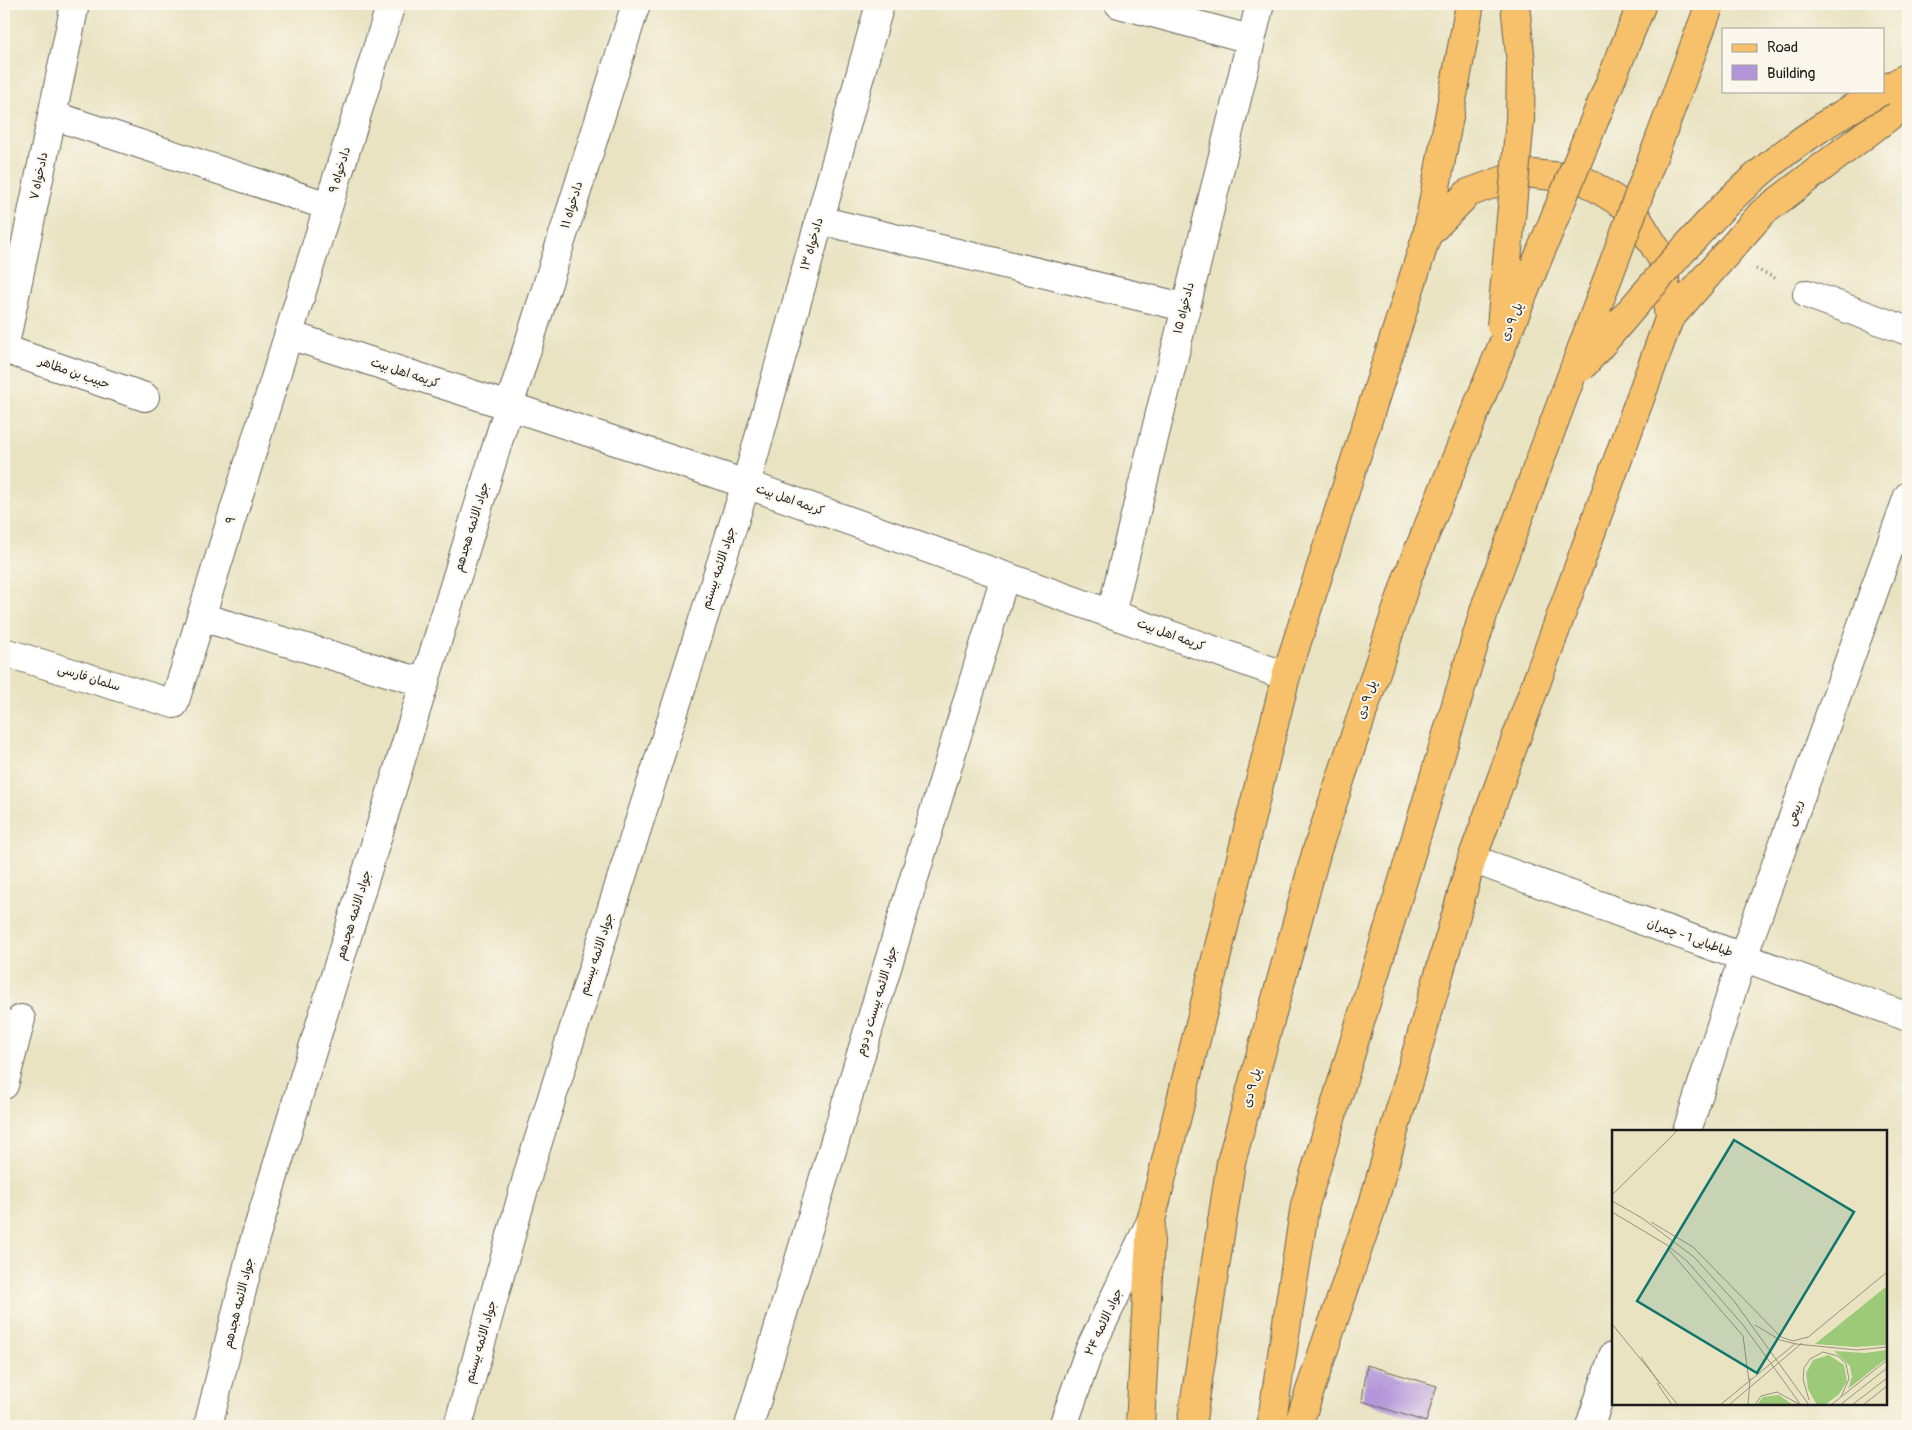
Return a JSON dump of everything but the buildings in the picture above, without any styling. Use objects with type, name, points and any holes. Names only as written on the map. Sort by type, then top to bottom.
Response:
[{"type":"main road","points":[[1140,1426],[1151,1221],[1286,676],[1427,235],[1470,4]]},
{"type":"main road","points":[[1499,354],[1520,120],[1521,64],[1515,4]]},
{"type":"main road","name":"پل ۹ دی","points":[[1191,1426],[1231,1162],[1317,850],[1408,576],[1642,4]]},
{"type":"main road","points":[[1272,1426],[1305,1205],[1486,605],[1710,4]]},
{"type":"main road","points":[[1884,90],[1908,77]]},
{"type":"main road","points":[[1570,380],[1728,202],[1781,156],[1855,106],[1880,92]]},
{"type":"main road","points":[[1298,1426],[1374,1204],[1472,859],[1670,319],[1762,212],[1908,102]]},
{"type":"main road","points":[[1427,235],[1468,193],[1524,172],[1582,179],[1632,210],[1663,260],[1670,319]]},
{"type":"street","name":"دادخواه ۷","points":[[4,349],[75,4]]},
{"type":"street","name":"دادخواه ۹","points":[[289,336],[392,4]]},
{"type":"street","name":"دادخواه ۱۱","points":[[509,406],[636,4]]},
{"type":"street","name":"دادخواه ۱۳","points":[[746,484],[880,4]]},
{"type":"street","points":[[1120,4],[1250,39]]},
{"type":"street","name":"دادخواه ۱۵","points":[[1111,614],[1184,307],[1260,4]]},
{"type":"street","points":[[52,115],[328,206]]},
{"type":"street","points":[[819,220],[1184,307]]},
{"type":"street","points":[[1808,294],[1908,331]]},
{"type":"street","name":"کریمه اهل بیت","points":[[289,336],[746,484],[1286,676]]},
{"type":"street","name":"۹","points":[[174,704],[289,336]]},
{"type":"street","name":"حبیب بن مظاهر","points":[[4,349],[145,397]]},
{"type":"street","name":"جواد الائمه هجدهم","points":[[208,1426],[255,1238],[509,406]]},
{"type":"street","name":"جواد الائمه بیستم","points":[[458,1426],[530,1167],[746,484]]},
{"type":"street","name":"ربیعی","points":[[1686,1130],[1743,957],[1908,496]]},
{"type":"street","name":"جواد الائمه بیست و دوم","points":[[749,1426],[1005,576]]},
{"type":"street","points":[[201,617],[425,683]]},
{"type":"street","name":"سلمان فارسی","points":[[4,652],[174,704]]},
{"type":"street","name":"طباطبایی 1 - چمران","points":[[1472,859],[1908,1017]]},
{"type":"street","points":[[4,1085],[21,1019]]},
{"type":"street","name":"جواد الائمه ۲۴","points":[[1063,1426],[1089,1352],[1151,1221]]},
{"type":"street","points":[[1590,1426],[1612,1359]]},
{"type":"path","points":[[1726,254],[1808,294]]}]
